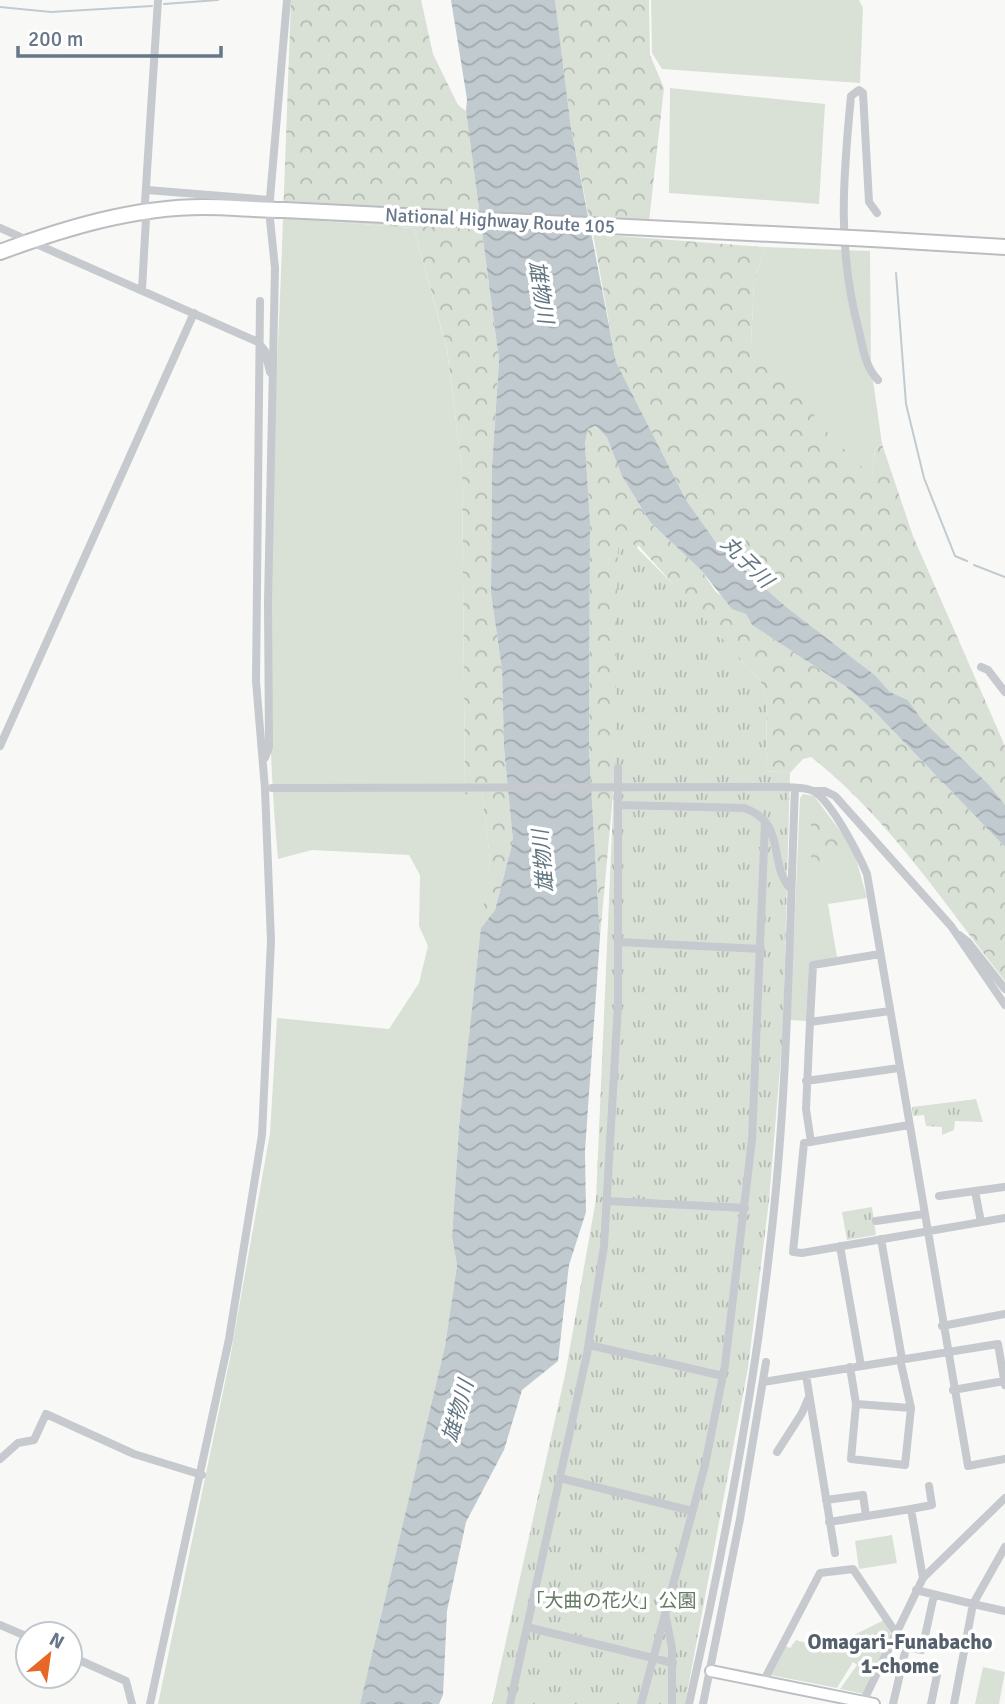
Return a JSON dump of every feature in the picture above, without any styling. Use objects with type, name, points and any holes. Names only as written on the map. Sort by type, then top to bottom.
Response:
[{"type":"highway","name":"National Highway Route 105","points":[[0,252],[72,227],[138,213],[269,205],[284,210],[1005,247]]},
{"type":"street","points":[[145,202],[158,0]]},
{"type":"street","points":[[263,764],[269,747],[275,268],[269,205],[287,0]]},
{"type":"street","points":[[877,213],[869,202],[863,93],[859,90],[851,96],[842,214],[843,248],[853,309],[868,369],[878,380]]},
{"type":"street","points":[[147,190],[269,205]]},
{"type":"street","points":[[142,290],[146,218]]},
{"type":"street","points":[[0,228],[258,342],[272,375]]},
{"type":"street","points":[[150,1704],[202,1475],[238,1293],[262,1135],[271,941],[269,789],[263,764],[256,667],[260,300]]},
{"type":"street","points":[[0,746],[194,313]]},
{"type":"street","points":[[981,667],[988,670],[1005,692]]},
{"type":"street","points":[[510,1704],[589,1345],[607,1201],[615,1069],[618,768]]},
{"type":"street","points":[[269,789],[785,787],[825,791],[835,796],[956,934],[1005,1004]]},
{"type":"street","points":[[689,1704],[743,1432],[770,1248],[785,1063],[795,788]]},
{"type":"street","points":[[814,791],[859,855],[867,874],[946,1352],[968,1466],[1005,1460]]},
{"type":"street","points":[[618,805],[744,808],[753,811],[775,837],[781,879],[791,889]]},
{"type":"street","points":[[641,1704],[692,1510],[723,1376],[745,1208],[757,1074],[765,823]]},
{"type":"street","points":[[956,934],[968,942],[1005,989]]},
{"type":"street","points":[[618,942],[761,949]]},
{"type":"street","points":[[811,1142],[806,1109],[806,1081],[813,965],[880,954]]},
{"type":"street","points":[[810,1022],[890,1011]]},
{"type":"street","points":[[806,1081],[900,1068]]},
{"type":"street","points":[[909,1125],[804,1143],[793,1252],[1005,1218]]},
{"type":"street","points":[[939,1196],[1004,1187]]},
{"type":"street","points":[[975,1191],[981,1222]]},
{"type":"street","points":[[607,1201],[745,1208]]},
{"type":"street","points":[[876,1221],[924,1214]]},
{"type":"street","points":[[850,1367],[856,1404],[851,1459],[905,1465],[911,1408],[881,1239]]},
{"type":"street","points":[[840,1246],[861,1366]]},
{"type":"street","points":[[942,1326],[1005,1314]]},
{"type":"street","points":[[763,1382],[998,1344],[1005,1383],[953,1390]]},
{"type":"street","points":[[589,1345],[723,1376]]},
{"type":"street","points":[[703,1704],[766,1362]]},
{"type":"street","points":[[806,1375],[835,1553]]},
{"type":"street","points":[[778,1452],[802,1413],[808,1396]]},
{"type":"street","points":[[856,1404],[911,1408]]},
{"type":"street","points":[[0,1459],[18,1443],[34,1440],[46,1414],[134,1454],[202,1475]]},
{"type":"street","points":[[560,1478],[692,1510]]},
{"type":"street","points":[[829,1522],[932,1505],[929,1486]]},
{"type":"street","points":[[826,1500],[863,1495],[866,1516]]},
{"type":"street","points":[[711,1671],[866,1703],[923,1578],[1005,1498]]},
{"type":"street","points":[[911,1509],[923,1578]]},
{"type":"street","points":[[954,1704],[974,1604],[1005,1547]]},
{"type":"street","points":[[763,1682],[820,1573],[853,1569],[896,1633]]},
{"type":"street","points":[[916,1590],[1005,1611]]},
{"type":"street","points":[[891,1644],[922,1650],[934,1595]]},
{"type":"street","points":[[665,1612],[673,1662],[672,1704]]},
{"type":"street","points":[[527,1627],[673,1662]]},
{"type":"street","points":[[893,1704],[906,1648]]},
{"type":"street","points":[[84,1662],[126,1681],[132,1704]]},
{"type":"street","points":[[931,1704],[937,1675]]},
{"type":"green space","points":[[291,0],[421,0],[433,54],[458,105],[466,111],[499,360],[492,467],[491,593],[502,670],[504,748],[513,841],[495,910],[481,928],[490,859],[482,794],[465,794],[462,469],[447,349],[414,228],[283,218]]},
{"type":"green space","points":[[555,0],[649,0],[650,55],[664,88],[649,221],[589,218],[571,128]]},
{"type":"green space","points":[[651,0],[859,0],[863,8],[860,83],[662,69],[652,53]]},
{"type":"green space","points":[[670,88],[825,104],[819,204],[669,193]]},
{"type":"green space","points":[[283,218],[414,228],[447,350],[462,469],[465,793],[482,793],[490,859],[459,1126],[452,1237],[457,1265],[445,1346],[360,1704],[158,1704],[230,1358],[270,1133],[277,1018],[389,1029],[419,983],[428,946],[419,926],[420,875],[409,855],[312,850],[278,859],[269,699],[269,619]]},
{"type":"green space","points":[[593,234],[765,247],[754,282],[751,345],[781,371],[828,433],[872,477],[875,450],[882,444],[913,536],[1005,746],[1005,805],[923,721],[908,700],[890,692],[876,676],[785,606],[720,548],[686,500],[616,362]]},
{"type":"green space","points":[[765,247],[870,251],[871,366],[882,444],[875,450],[872,478],[828,433],[751,345],[754,282]]},
{"type":"green space","points":[[594,426],[608,437],[622,476],[650,522],[701,570],[716,592],[746,614],[752,625],[845,686],[874,711],[1005,847],[1005,981],[890,834],[839,781],[811,757],[803,759],[790,773],[767,771],[766,693],[760,681],[638,545],[617,676],[614,784],[600,937],[589,750],[590,521],[585,443],[588,429]]},
{"type":"green space","name":"「大曲の花火」公園","points":[[631,542],[682,593],[760,681],[766,693],[767,771],[790,773],[783,1032],[769,1201],[748,1368],[685,1704],[492,1704],[566,1370],[596,1199],[614,784],[618,547]]},
{"type":"green space","points":[[803,794],[814,796],[853,848],[867,898],[828,904],[837,957],[810,962],[807,1021],[790,1020],[800,798]]},
{"type":"green space","points":[[811,808],[817,808],[845,847],[823,867],[811,859]]},
{"type":"green space","points":[[976,1099],[983,1122],[955,1121],[954,1130],[942,1135],[942,1127],[926,1126],[924,1115],[913,1116],[912,1107]]},
{"type":"green space","points":[[872,1207],[876,1235],[847,1240],[842,1212]]},
{"type":"green space","points":[[892,1535],[897,1563],[859,1569],[855,1541]]},
{"type":"green space","points":[[884,1620],[892,1636],[864,1694],[840,1689],[857,1665],[853,1662],[837,1688],[770,1675],[785,1646],[790,1648],[796,1640],[840,1653],[856,1634]]},
{"type":"green space","points":[[983,1667],[1005,1672],[999,1704],[975,1704]]},
{"type":"water","name":"雄物川","points":[[451,0],[555,0],[571,128],[616,362],[686,500],[720,548],[785,606],[876,676],[890,692],[908,700],[923,721],[988,784],[1005,805],[1005,847],[874,711],[845,686],[752,625],[746,614],[732,609],[701,570],[650,522],[622,476],[607,437],[595,426],[588,429],[585,443],[590,521],[589,750],[600,937],[585,1151],[586,1212],[569,1265],[558,1361],[522,1390],[504,1450],[466,1522],[447,1611],[443,1695],[439,1704],[360,1704],[445,1346],[457,1265],[452,1237],[459,1126],[481,928],[495,910],[513,841],[504,748],[502,670],[491,593],[492,467],[499,360],[466,111],[467,99]]},
{"type":"waterway","points":[[164,4],[218,0]]},
{"type":"waterway","points":[[0,7],[51,12],[152,6]]},
{"type":"waterway","points":[[896,273],[906,404],[924,478],[955,556],[967,561]]},
{"type":"waterway","points":[[974,565],[1005,577]]},
{"type":"district","name":"Omagari-Funabacho 1-chome","points":[[900,1654]]},
{"type":"water label","name":"丸子川","points":[[747,562]]}]
